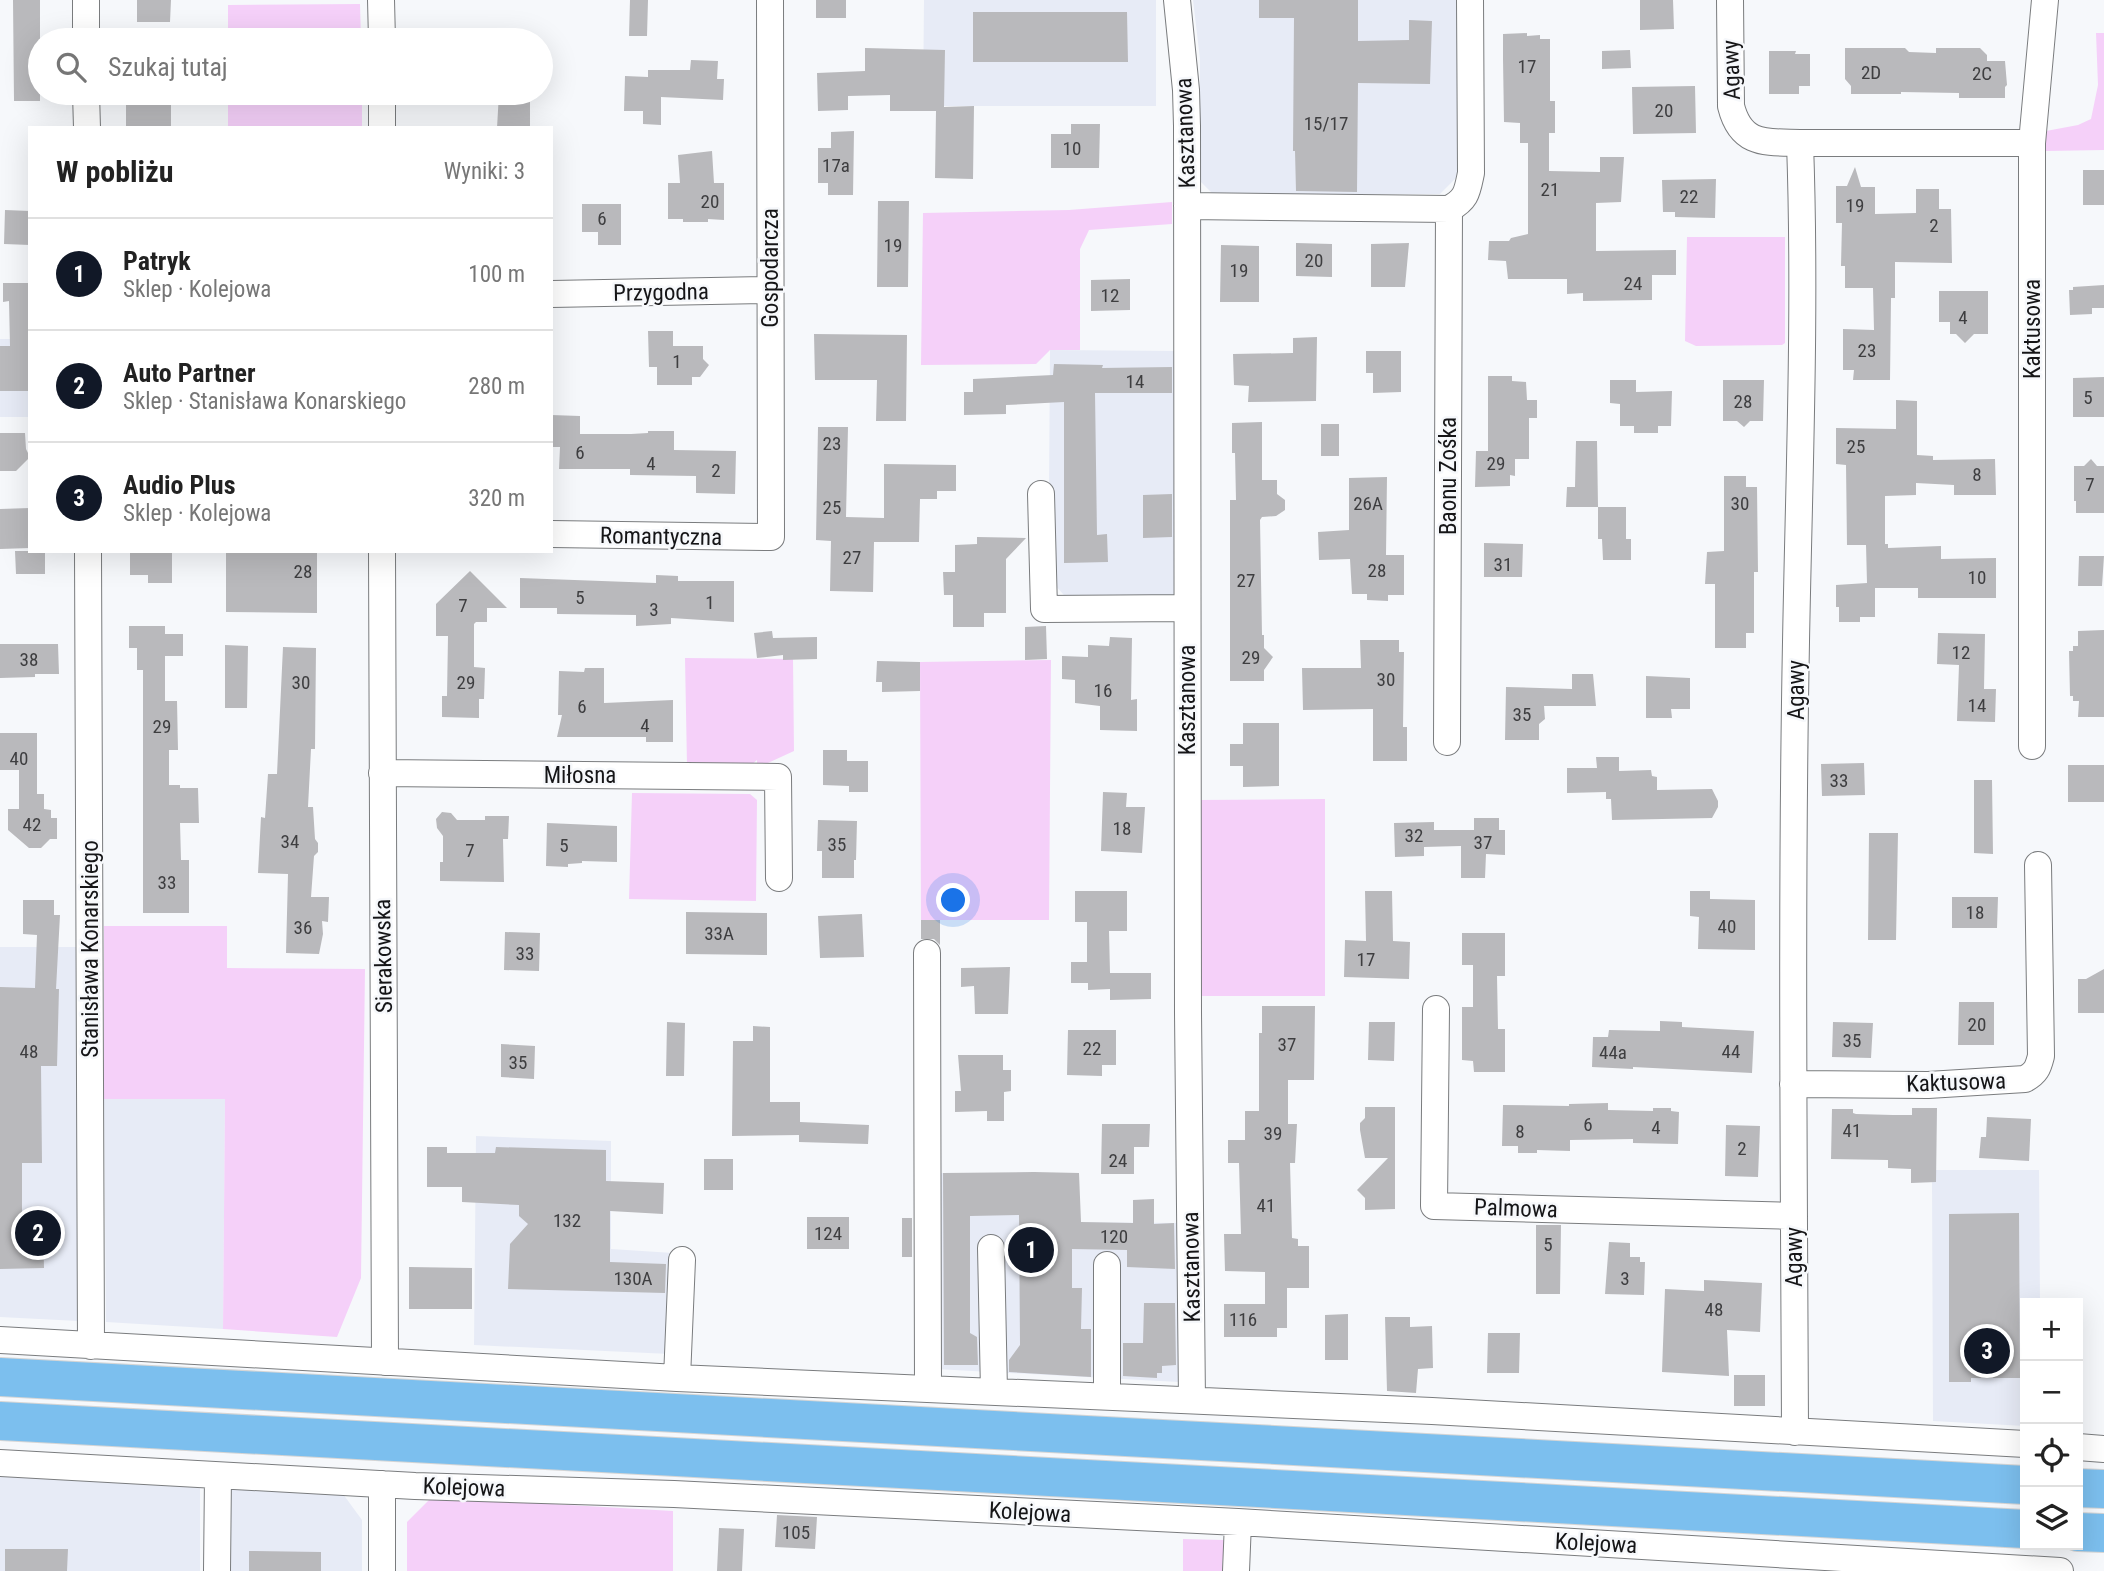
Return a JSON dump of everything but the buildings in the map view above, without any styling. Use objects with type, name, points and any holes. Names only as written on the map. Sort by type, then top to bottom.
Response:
[{"type":"highway","points":[[0,1377],[2020,1485]]},
{"type":"highway","name":"Kolejowa","points":[[0,1421],[2020,1529]]},
{"type":"highway","points":[[2083,1488],[2104,1489]]},
{"type":"highway","points":[[2083,1532],[2104,1533]]},
{"type":"street","points":[[86,0],[86,28]]},
{"type":"street","points":[[382,0],[382,28]]},
{"type":"street","name":"Gospodarcza","points":[[770,0],[771,537]]},
{"type":"street","name":"Kasztanowa","points":[[1177,0],[1186,90],[1188,1013],[1192,1400]]},
{"type":"street","points":[[1187,206],[1449,209],[1461,203],[1471,173],[1471,0]]},
{"type":"street","name":"Agawy","points":[[1730,0],[1731,106],[1735,121],[1743,132],[1753,139],[1800,143],[1802,358],[1796,629],[1793,1084],[1795,1432]]},
{"type":"street","name":"Kaktusowa","points":[[2032,746],[2032,143],[2045,0]]},
{"type":"street","points":[[86,105],[87,126]]},
{"type":"street","points":[[382,105],[382,126]]},
{"type":"street","points":[[1800,143],[2032,143]]},
{"type":"street","name":"Baonu Zośka","points":[[1447,742],[1449,209]]},
{"type":"street","name":"Przygodna","points":[[553,294],[771,290]]},
{"type":"street","points":[[1041,494],[1044,609],[1187,608]]},
{"type":"street","name":"Romantyczna","points":[[553,534],[771,537]]},
{"type":"street","name":"Stanisława Konarskiego","points":[[88,553],[91,1346]]},
{"type":"street","name":"Sierakowska","points":[[382,553],[386,1362]]},
{"type":"street","name":"Miłosna","points":[[382,773],[778,777],[779,878]]},
{"type":"street","name":"Kaktusowa","points":[[1793,1084],[1928,1085],[2025,1079],[2034,1074],[2039,1068],[2041,1056],[2038,865]]},
{"type":"street","points":[[927,953],[928,1387]]},
{"type":"street","name":"Palmowa","points":[[1436,1009],[1434,1206],[1794,1216]]},
{"type":"street","points":[[991,1248],[994,1391]]},
{"type":"street","points":[[677,1378],[682,1260]]},
{"type":"street","points":[[1107,1265],[1107,1396]]},
{"type":"street","points":[[0,1340],[677,1378],[1432,1410],[2020,1444]]},
{"type":"street","points":[[2083,1447],[2104,1449]]},
{"type":"street","name":"Kolejowa","points":[[0,1463],[382,1484],[674,1493],[1237,1522],[2060,1571]]},
{"type":"street","points":[[217,1571],[218,1476]]},
{"type":"street","points":[[382,1484],[382,1571]]},
{"type":"street","points":[[1236,1571],[1237,1522]]},
{"type":"shaded area","points":[[924,0],[1156,0],[1156,106],[923,106]]},
{"type":"shaded area","points":[[1193,0],[1458,0],[1458,176],[1440,194],[1213,194],[1200,181],[1200,59]]},
{"type":"shaded area","points":[[360,4],[361,28],[228,28],[228,5]]},
{"type":"shaded area","points":[[2096,33],[2104,33],[2104,150],[2046,151],[2046,131],[2078,125],[2091,119],[2098,85]]},
{"type":"shaded area","points":[[228,105],[362,105],[362,126],[228,126]]},
{"type":"shaded area","points":[[1172,202],[1172,224],[1089,230],[1080,249],[1080,350],[1050,350],[1036,364],[921,365],[923,213],[1069,210]]},
{"type":"shaded area","points":[[1687,237],[1785,237],[1785,343],[1696,346],[1685,341]]},
{"type":"shaded area","points":[[0,339],[28,339],[28,417],[0,417]]},
{"type":"shaded area","points":[[1050,350],[1176,351],[1180,593],[1156,603],[1071,603],[1055,585],[1049,494]]},
{"type":"shaded area","points":[[685,658],[793,659],[794,751],[757,768],[757,760],[750,766],[687,765]]},
{"type":"shaded area","points":[[1051,660],[1049,920],[921,920],[920,662]]},
{"type":"shaded area","points":[[632,793],[750,794],[757,800],[756,901],[629,899]]},
{"type":"shaded area","points":[[1325,799],[1325,996],[1198,996],[1199,800]]},
{"type":"shaded area","points":[[104,926],[227,926],[227,968],[365,969],[361,1278],[337,1337],[223,1329],[225,1099],[104,1099]]},
{"type":"shaded area","points":[[0,947],[81,947],[78,1321],[0,1317]]},
{"type":"shaded area","points":[[225,1098],[223,1329],[106,1322],[104,1099]]},
{"type":"shaded area","points":[[476,1136],[611,1141],[611,1249],[673,1253],[670,1354],[474,1345]]},
{"type":"shaded area","points":[[1936,1170],[2039,1170],[2040,1298],[2020,1298],[2020,1426],[1933,1421],[1932,1182],[1936,1182]]},
{"type":"shaded area","points":[[938,1173],[1051,1173],[1051,1222],[1178,1223],[1179,1382],[936,1369]]},
{"type":"shaded area","points":[[0,1475],[200,1486],[200,1571],[0,1571]]},
{"type":"shaded area","points":[[227,1488],[343,1494],[362,1520],[362,1571],[227,1571]]},
{"type":"shaded area","points":[[432,1497],[673,1511],[673,1571],[407,1571],[407,1522]]},
{"type":"shaded area","points":[[1183,1539],[1224,1540],[1222,1571],[1183,1571]]},
{"type":"place","name":"Auto Partner","points":[[38,1233]]},
{"type":"place","name":"Patryk","points":[[1031,1250]]},
{"type":"place","name":"Audio Plus","points":[[1987,1351]]}]
